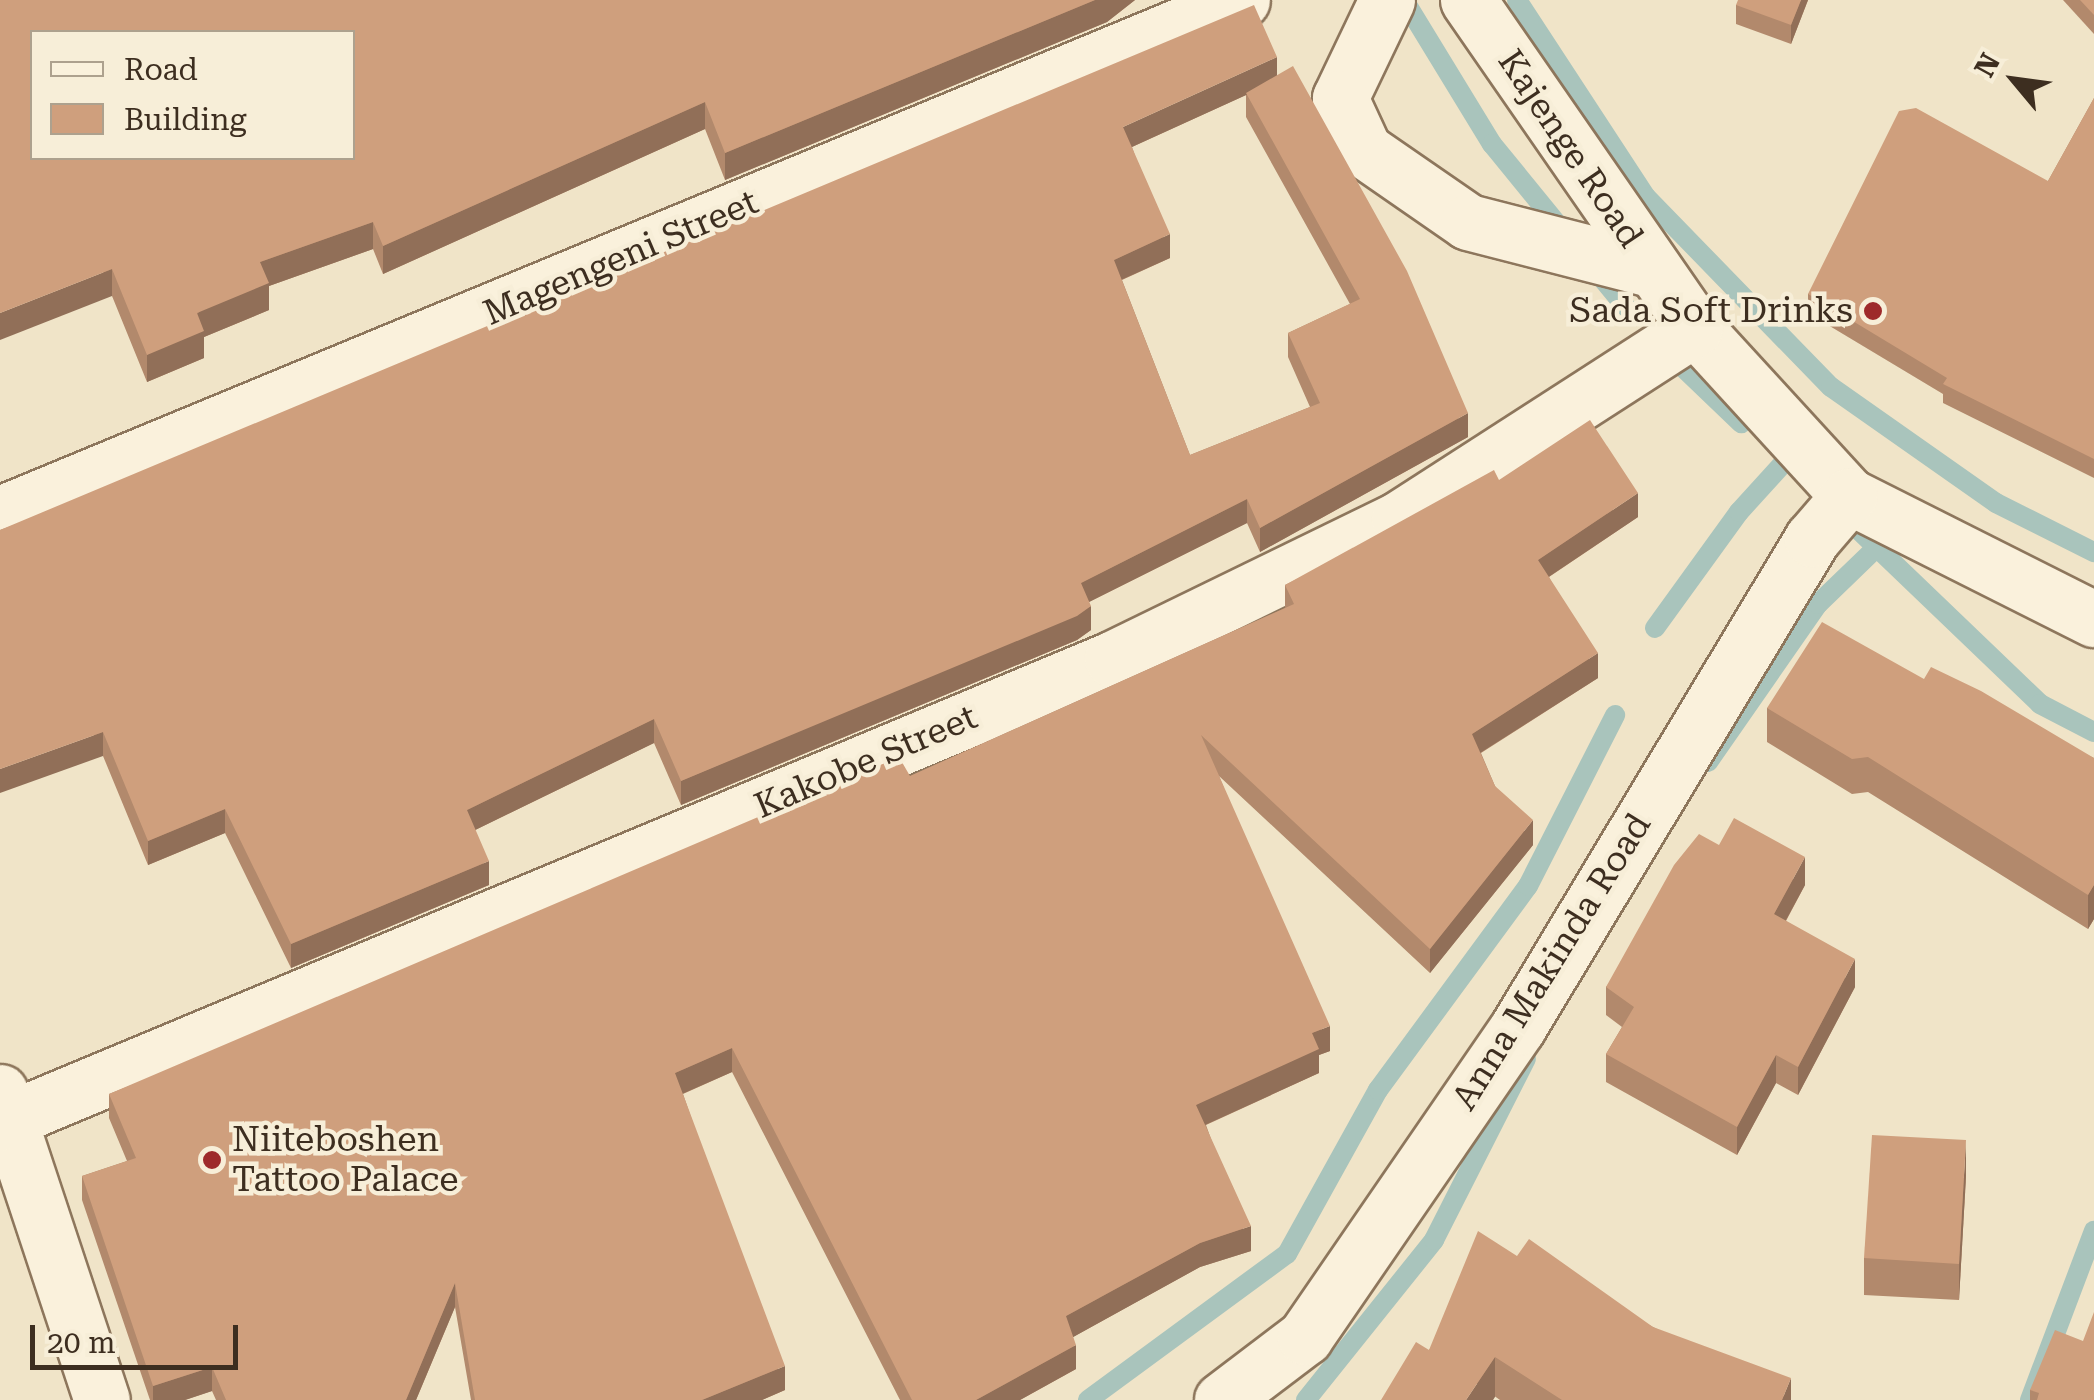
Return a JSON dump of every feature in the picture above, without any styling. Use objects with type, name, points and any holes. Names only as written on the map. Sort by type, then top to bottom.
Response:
[{"type":"street","name":"Magengeni Street","points":[[0,514],[1242,0]]},
{"type":"street","points":[[1387,0],[1340,98],[1364,150],[1468,222],[1651,269]]},
{"type":"street","name":"Kajenge Road","points":[[1468,0],[1651,269],[1830,516],[2094,618]]},
{"type":"street","name":"Kakobe Street","points":[[4,1111],[1112,659],[1399,519],[1695,328]]},
{"type":"street","name":"Anna Makinda Road","points":[[1222,1400],[1306,1337],[1484,1076],[1830,516]]},
{"type":"street","points":[[4,1111],[102,1400]]},
{"type":"building","points":[[0,0],[1095,0],[725,153],[705,102],[383,246],[373,222],[260,262],[269,283],[197,313],[204,331],[147,355],[112,269],[0,313]]},
{"type":"building","points":[[1738,0],[1801,0],[1791,25],[1736,5]]},
{"type":"building","points":[[2080,0],[2094,0],[2094,15]]},
{"type":"building","points":[[1254,5],[1277,57],[1123,127],[1170,234],[1114,260],[1190,455],[1320,403],[1288,333],[1360,299],[1246,93],[1293,66],[1407,271],[1468,413],[1260,528],[1247,499],[1081,583],[1091,606],[1077,616],[681,781],[654,719],[467,810],[489,861],[291,944],[225,809],[148,841],[103,732],[0,769],[0,530]]},
{"type":"building","points":[[2094,98],[2094,459],[1943,384],[1947,378],[1808,294],[1899,111],[1916,108],[2048,181]]},
{"type":"building","points":[[1590,420],[1638,493],[1538,560],[1598,653],[1472,734],[1495,786],[1533,820],[1430,949],[1201,735],[1330,1026],[1312,1033],[1319,1049],[1196,1105],[1251,1226],[1200,1243],[1066,1316],[1076,1345],[976,1400],[912,1400],[732,1048],[675,1073],[785,1366],[702,1400],[475,1400],[455,1283],[406,1400],[226,1400],[212,1367],[153,1386],[82,1176],[136,1158],[109,1094],[899,757],[910,776],[1294,604],[1285,585],[1494,470],[1499,480]]},
{"type":"building","points":[[1822,622],[1924,679],[1931,667],[1981,691],[2094,758],[2094,885],[2088,895],[1868,757],[1852,759],[1767,708]]},
{"type":"building","points":[[1734,818],[1805,857],[1774,914],[1855,959],[1798,1067],[1776,1055],[1737,1127],[1606,1054],[1634,1007],[1606,987],[1674,865],[1699,834],[1719,845]]},
{"type":"building","points":[[1872,1135],[1966,1140],[1959,1264],[1864,1258]]},
{"type":"building","points":[[1478,1231],[1517,1256],[1529,1239],[1653,1327],[1791,1378],[1782,1400],[1562,1400],[1495,1357],[1466,1400],[1381,1400],[1416,1342],[1429,1350]]},
{"type":"building","points":[[2094,1312],[2094,1400],[2037,1400],[2039,1393],[2030,1390],[2055,1330],[2083,1341]]},
{"type":"waterway","points":[[1404,0],[1492,144],[1567,236]]},
{"type":"waterway","points":[[1517,0],[1646,197],[1831,387],[1996,503],[2094,552]]},
{"type":"waterway","points":[[1592,266],[1625,306]]},
{"type":"waterway","points":[[1667,352],[1741,423]]},
{"type":"waterway","points":[[1655,628],[1739,512],[1788,458],[1800,470]]},
{"type":"waterway","points":[[1841,513],[2040,704],[2094,732]]},
{"type":"waterway","points":[[1708,762],[1818,604],[1875,549]]},
{"type":"waterway","points":[[1088,1400],[1287,1254],[1378,1090],[1528,886],[1615,715]]},
{"type":"waterway","points":[[1306,1400],[1434,1240],[1526,1059]]},
{"type":"waterway","points":[[2030,1400],[2094,1231]]},
{"type":"place","name":"Sada Soft Drinks","points":[[1873,311]]},
{"type":"place","name":"Niiteboshen Tattoo Palace","points":[[212,1160]]}]
